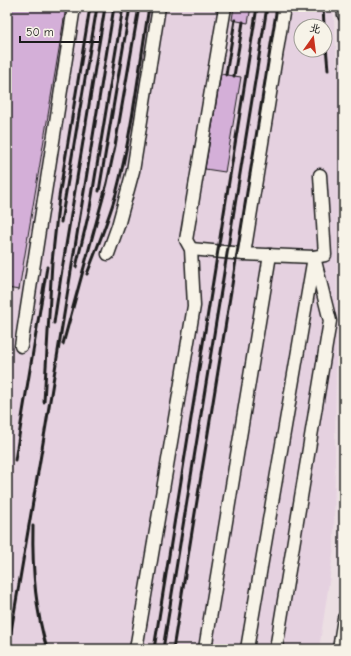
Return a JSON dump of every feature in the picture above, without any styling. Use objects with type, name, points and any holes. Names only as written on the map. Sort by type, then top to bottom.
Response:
[{"type":"street","points":[[21,346],[74,7]]},
{"type":"street","points":[[108,254],[118,226],[133,171],[159,7]]},
{"type":"street","points":[[136,649],[194,306],[192,249],[186,240],[225,7]]},
{"type":"street","points":[[244,254],[284,7]]},
{"type":"street","points":[[344,7],[344,15]]},
{"type":"street","points":[[192,249],[270,256],[314,257],[325,255],[320,175]]},
{"type":"street","points":[[205,649],[270,256]]},
{"type":"street","points":[[247,649],[314,257]]},
{"type":"street","points":[[276,649],[330,322],[314,257]]},
{"type":"street","points":[[339,649],[344,618]]},
{"type":"shaded area","points":[[7,7],[333,7],[339,90],[334,549],[319,649],[7,649]]},
{"type":"building","points":[[7,7],[66,7],[19,290],[7,288]]},
{"type":"building","points":[[234,7],[251,7],[248,23],[232,20]]},
{"type":"building","points":[[221,74],[241,77],[225,172],[205,169]]},
{"type":"railway","points":[[44,402],[52,262],[59,197],[90,7]]},
{"type":"railway","points":[[61,222],[97,7]]},
{"type":"railway","points":[[54,323],[105,7]]},
{"type":"railway","points":[[8,649],[114,7]]},
{"type":"railway","points":[[76,267],[90,208],[123,7]]},
{"type":"railway","points":[[99,191],[130,7]]},
{"type":"railway","points":[[63,344],[107,183],[115,146],[139,7]]},
{"type":"railway","points":[[87,274],[110,214],[122,171],[131,124],[149,7]]},
{"type":"railway","points":[[154,649],[257,7]]},
{"type":"railway","points":[[163,649],[267,7]]},
{"type":"railway","points":[[173,649],[277,7]]},
{"type":"railway","points":[[323,7],[324,18]]},
{"type":"railway","points":[[226,75],[235,20]]},
{"type":"railway","points":[[234,76],[243,22]]},
{"type":"railway","points":[[327,58],[328,70]]},
{"type":"railway","points":[[15,460],[47,267]]},
{"type":"railway","points":[[33,526],[35,588],[47,649]]}]
